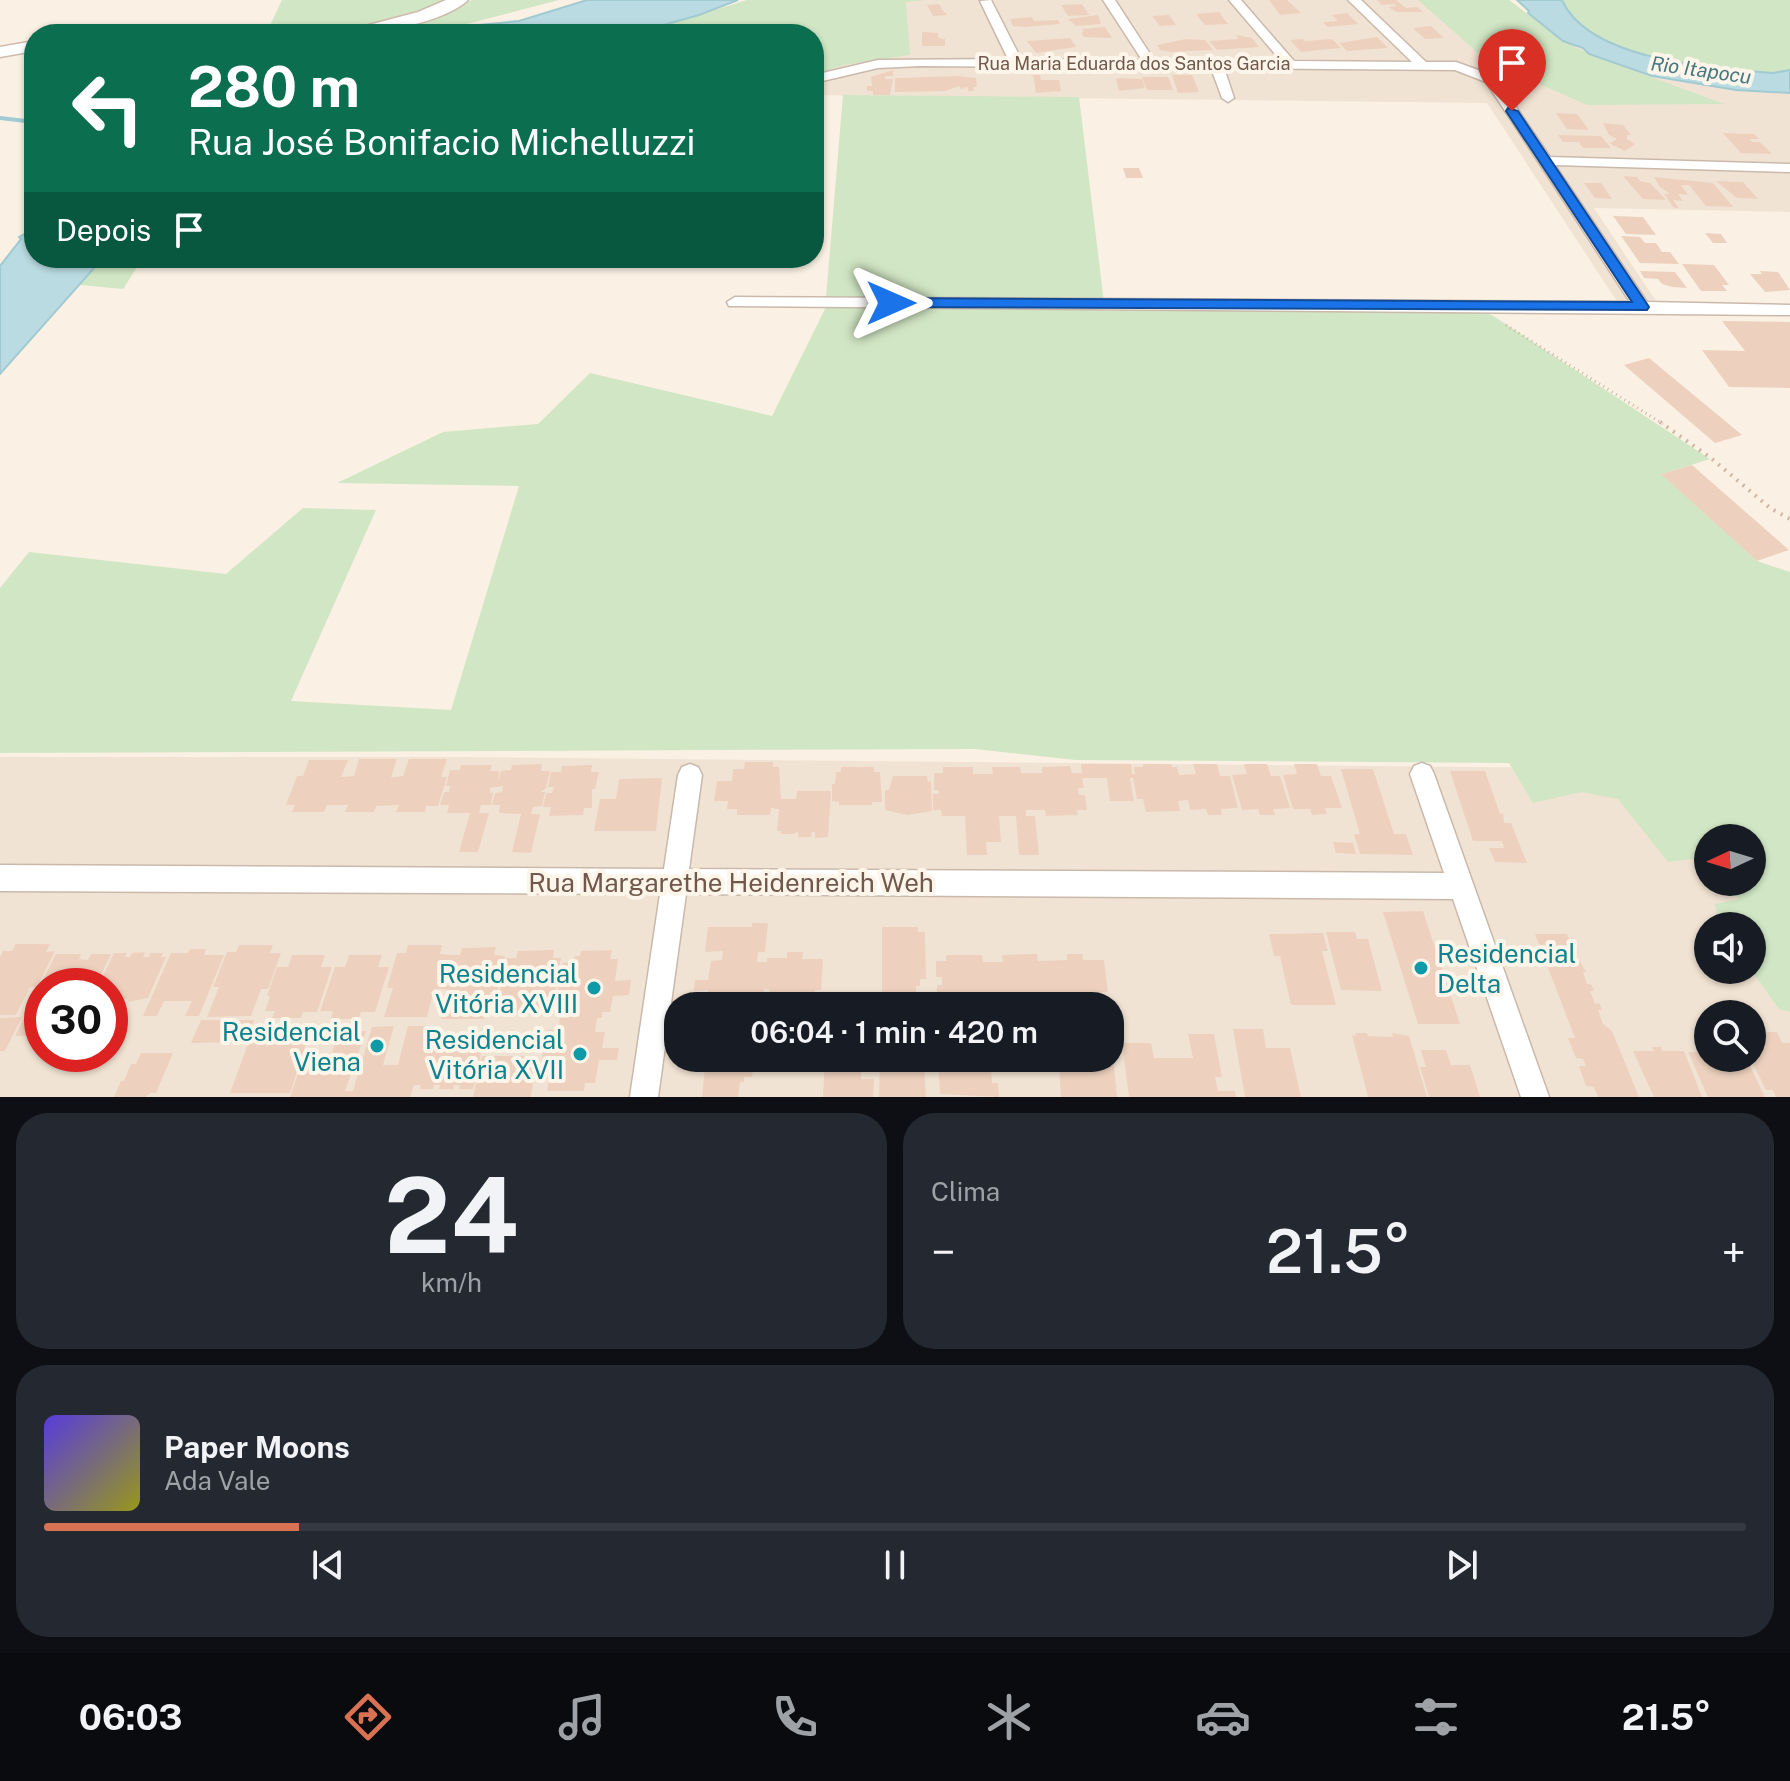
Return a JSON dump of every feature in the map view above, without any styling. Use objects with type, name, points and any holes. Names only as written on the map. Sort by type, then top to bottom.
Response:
[{"type":"main road","points":[[392,24],[460,0]]},
{"type":"main road","points":[[0,52],[24,48]]},
{"type":"street","points":[[1109,0],[1150,63]]},
{"type":"street","points":[[1235,0],[1290,64]]},
{"type":"street","points":[[1354,0],[1422,65]]},
{"type":"street","points":[[986,1],[1016,62]]},
{"type":"street","name":"Rua Maria Eduarda dos Santos Garcia","points":[[824,77],[878,64],[1016,62],[1456,66],[1491,79],[1546,161]]},
{"type":"street","points":[[1216,64],[1228,98]]},
{"type":"street","points":[[1546,161],[1790,168]]},
{"type":"street","points":[[1546,161],[1642,307]]},
{"type":"street","points":[[735,302],[1790,310]]},
{"type":"street","points":[[1422,774],[1535,1097]]},
{"type":"street","points":[[644,1097],[690,775]]},
{"type":"street","name":"Rua Margarethe Heidenreich Weh","points":[[0,878],[1461,886]]},
{"type":"path","points":[[1505,325],[1654,417],[1711,458],[1770,508],[1790,519]]},
{"type":"shaded area","points":[[747,0],[1509,0],[1563,41],[1647,76],[1739,91],[1790,93],[1790,212],[1594,208],[1658,304],[1618,303],[1487,103],[824,95],[824,24],[671,24]]},
{"type":"shaded area","points":[[0,757],[451,757],[1790,770],[1790,1097],[0,1097]]},
{"type":"green space","points":[[282,0],[443,0],[378,24],[271,24]]},
{"type":"green space","points":[[472,0],[559,0],[467,24],[412,24]]},
{"type":"green space","points":[[747,0],[926,0],[906,2],[910,55],[824,71],[824,24],[671,24]]},
{"type":"green space","points":[[1418,0],[1509,0],[1563,41],[1589,54],[1724,104],[1587,105],[1487,61]]},
{"type":"green space","points":[[1562,0],[1790,0],[1790,70],[1773,73],[1687,64],[1625,49],[1598,36],[1576,20]]},
{"type":"green space","points":[[843,95],[1079,97],[1105,311],[1465,307],[1492,315],[1710,459],[1662,474],[1757,561],[1790,572],[1790,1012],[1779,1009],[1761,984],[1766,984],[1766,912],[1716,912],[1715,904],[1739,899],[1736,896],[1766,896],[1766,824],[1694,824],[1694,859],[1668,862],[1618,799],[1581,792],[1533,803],[1509,763],[1076,760],[975,749],[0,753],[0,588],[29,552],[226,574],[303,508],[376,510],[291,701],[451,710],[519,486],[337,483],[443,432],[538,424],[590,373],[772,416],[825,309]]},
{"type":"green space","points":[[95,268],[137,268],[123,289],[80,285]]},
{"type":"water","points":[[587,0],[738,0],[667,24],[489,24],[519,21]]},
{"type":"water","name":"Rio Itapocu","points":[[1517,0],[1562,0],[1576,20],[1598,36],[1625,49],[1656,58],[1748,71],[1773,73],[1790,70],[1790,93],[1736,90],[1652,76],[1589,54],[1583,48],[1563,41]]},
{"type":"water","points":[[24,234],[24,268],[94,268],[0,374],[0,266],[21,239],[19,237]]},
{"type":"building","points":[[1269,0],[1287,0],[1301,13],[1280,15]]},
{"type":"building","points":[[1377,0],[1396,0],[1406,8],[1417,7],[1423,12],[1397,12],[1388,7],[1397,6],[1394,4],[1382,5]]},
{"type":"building","points":[[939,4],[948,15],[933,16],[927,5]]},
{"type":"building","points":[[1082,4],[1089,15],[1068,16],[1061,5]]},
{"type":"building","points":[[1219,12],[1228,24],[1205,25],[1196,14]]},
{"type":"building","points":[[1347,13],[1358,24],[1328,27],[1323,22],[1338,21],[1332,15]]},
{"type":"building","points":[[1098,15],[1101,24],[1076,26],[1068,19]]},
{"type":"building","points":[[1169,15],[1176,25],[1160,26],[1152,16]]},
{"type":"building","points":[[1032,17],[1034,21],[1058,20],[1060,24],[1013,26],[1010,19]]},
{"type":"building","points":[[1431,26],[1444,38],[1425,39],[1413,28]]},
{"type":"building","points":[[1105,27],[1112,38],[1084,37],[1081,33],[1084,32],[1082,29]]},
{"type":"building","points":[[922,32],[938,33],[938,38],[945,39],[945,46],[922,46]]},
{"type":"building","points":[[1236,35],[1252,38],[1259,47],[1217,50],[1209,41],[1238,39]]},
{"type":"building","points":[[1377,37],[1388,48],[1347,51],[1339,43]]},
{"type":"building","points":[[1070,38],[1076,47],[1036,53],[1027,41]]},
{"type":"building","points":[[1186,39],[1205,40],[1213,50],[1171,52],[1160,50],[1157,45]]},
{"type":"building","points":[[1332,39],[1341,48],[1301,52],[1290,40]]},
{"type":"building","points":[[893,70],[893,76],[885,76],[885,79],[893,79],[890,95],[873,95],[873,91],[867,91],[867,86],[872,86],[871,77]]},
{"type":"building","points":[[1033,75],[1040,75],[1041,80],[1059,80],[1061,91],[1036,93]]},
{"type":"building","points":[[1172,75],[1192,75],[1199,92],[1178,93]]},
{"type":"building","points":[[1142,77],[1168,77],[1173,90],[1147,90]]},
{"type":"building","points":[[895,78],[976,78],[977,87],[973,87],[974,91],[968,91],[968,87],[960,89],[960,86],[945,91],[895,92]]},
{"type":"building","points":[[1116,79],[1142,79],[1145,88],[1119,91]]},
{"type":"building","points":[[1556,113],[1577,114],[1589,130],[1567,129]]},
{"type":"building","points":[[1603,123],[1623,125],[1631,135],[1627,135],[1627,139],[1635,144],[1625,151],[1612,145],[1610,143],[1617,139],[1609,135]]},
{"type":"building","points":[[1723,133],[1754,134],[1759,139],[1749,139],[1760,142],[1772,154],[1741,153]]},
{"type":"building","points":[[1558,135],[1601,136],[1611,148],[1583,148],[1579,142],[1563,142]]},
{"type":"building","points":[[1123,168],[1139,168],[1143,178],[1126,178]]},
{"type":"building","points":[[1623,176],[1637,177],[1650,183],[1666,200],[1643,199]]},
{"type":"building","points":[[1654,177],[1713,183],[1733,207],[1706,206],[1689,185],[1681,185],[1688,195],[1678,194],[1683,201],[1673,200],[1679,208],[1674,208],[1664,194],[1670,194],[1660,187]]},
{"type":"building","points":[[1716,181],[1743,182],[1758,199],[1737,198]]},
{"type":"building","points":[[1584,183],[1601,183],[1612,199],[1595,198]]},
{"type":"building","points":[[1613,216],[1643,217],[1656,235],[1626,234]]},
{"type":"building","points":[[1705,233],[1721,234],[1727,243],[1713,243]]},
{"type":"building","points":[[1621,236],[1640,237],[1645,243],[1656,243],[1662,252],[1670,252],[1679,264],[1640,263]]},
{"type":"building","points":[[1682,264],[1714,265],[1729,285],[1722,285],[1727,291],[1701,291]]},
{"type":"building","points":[[1640,271],[1675,272],[1687,288],[1672,287],[1658,279],[1644,278]]},
{"type":"building","points":[[1760,271],[1778,272],[1790,290],[1765,292],[1750,274],[1762,274]]},
{"type":"building","points":[[1722,321],[1790,322],[1790,388],[1729,387],[1702,350],[1745,351]]},
{"type":"building","points":[[1649,358],[1742,435],[1715,443],[1624,365]]},
{"type":"building","points":[[1692,465],[1789,550],[1757,561],[1661,474]]},
{"type":"building","points":[[359,759],[397,759],[391,777],[396,777],[403,776],[409,759],[447,759],[441,777],[447,777],[438,806],[426,806],[425,812],[396,812],[399,805],[376,806],[374,812],[345,812],[348,805],[327,805],[324,812],[292,812],[295,805],[286,805],[297,776],[303,776],[309,760],[348,760],[341,777],[354,776]]},
{"type":"building","points":[[745,762],[773,762],[773,767],[779,767],[781,799],[796,799],[797,791],[831,791],[828,837],[815,838],[815,832],[811,837],[798,837],[798,831],[781,834],[777,831],[779,809],[771,808],[770,815],[737,815],[737,809],[727,809],[728,801],[714,801],[717,781],[732,781],[733,769],[744,769]]},
{"type":"building","points":[[542,764],[541,771],[550,771],[546,788],[541,792],[545,792],[542,806],[533,807],[531,814],[540,814],[531,853],[512,852],[521,814],[499,813],[500,805],[492,805],[495,793],[502,792],[503,786],[490,788],[490,793],[493,792],[491,805],[481,805],[479,813],[489,813],[478,852],[459,852],[470,813],[447,813],[449,805],[440,805],[444,792],[449,792],[450,786],[446,786],[450,770],[460,770],[461,765],[492,765],[490,771],[499,771],[498,781],[501,771],[511,770],[512,765]]},
{"type":"building","points":[[1081,764],[1131,764],[1132,774],[1135,774],[1134,767],[1143,767],[1143,764],[1171,764],[1177,767],[1179,775],[1196,774],[1193,764],[1217,764],[1220,776],[1230,776],[1238,808],[1221,809],[1222,815],[1208,815],[1206,809],[1190,810],[1188,800],[1178,801],[1180,811],[1146,812],[1143,799],[1137,799],[1133,778],[1130,778],[1134,801],[1110,801],[1107,778],[1082,778],[1084,788],[1078,788],[1079,795],[1085,795],[1087,810],[1077,810],[1078,815],[1046,816],[1045,810],[1026,810],[1026,816],[1035,816],[1039,855],[1019,855],[1016,816],[999,816],[1001,842],[986,842],[987,855],[967,855],[965,816],[942,816],[941,810],[933,810],[933,794],[939,794],[938,790],[934,790],[934,773],[943,773],[943,767],[973,767],[973,774],[993,774],[992,767],[1020,767],[1021,773],[1042,773],[1042,767],[1070,766],[1072,773],[1082,773]]},
{"type":"building","points":[[1244,764],[1267,764],[1271,776],[1280,776],[1290,808],[1273,809],[1275,815],[1260,815],[1258,809],[1242,810],[1232,775],[1247,774]]},
{"type":"building","points":[[1294,764],[1317,764],[1321,776],[1331,776],[1342,808],[1325,808],[1327,814],[1312,815],[1310,809],[1293,809],[1283,775],[1297,774]]},
{"type":"building","points":[[592,765],[591,772],[599,772],[595,789],[592,789],[592,808],[584,808],[583,815],[549,816],[551,807],[543,807],[546,793],[552,793],[554,787],[548,787],[551,772],[561,772],[562,766]]},
{"type":"building","points":[[841,767],[874,767],[874,772],[880,772],[882,802],[839,805],[839,802],[832,801],[832,784],[835,784],[836,772],[841,772]]},
{"type":"building","points":[[1341,769],[1373,769],[1394,834],[1406,834],[1413,855],[1360,854],[1354,834],[1360,834]]},
{"type":"building","points":[[1450,771],[1485,771],[1500,814],[1503,813],[1504,823],[1511,823],[1527,863],[1495,862],[1489,848],[1504,848],[1502,841],[1473,841]]},
{"type":"building","points":[[893,776],[927,776],[928,782],[931,781],[932,811],[907,815],[885,810],[885,790],[889,790]]},
{"type":"building","points":[[662,778],[656,831],[594,831],[600,799],[616,799],[619,779]]},
{"type":"building","points":[[1333,842],[1353,843],[1356,854],[1336,853]]},
{"type":"building","name":"Residencial Delta","points":[[1423,911],[1460,1024],[1418,1024],[1383,912]]},
{"type":"building","points":[[752,923],[768,923],[765,952],[758,952],[757,962],[767,962],[767,958],[787,958],[787,952],[803,952],[802,959],[823,959],[821,990],[694,991],[695,980],[708,980],[711,961],[722,960],[723,951],[705,952],[708,927],[752,927]]},
{"type":"building","points":[[882,927],[918,927],[918,932],[925,932],[926,979],[920,979],[916,992],[882,992]]},
{"type":"building","points":[[1326,932],[1355,932],[1357,939],[1368,939],[1382,991],[1341,990]]},
{"type":"building","points":[[1323,933],[1328,951],[1322,951],[1336,1005],[1291,1005],[1280,956],[1274,956],[1269,934]]},
{"type":"building","points":[[1535,934],[1567,934],[1572,946],[1576,946],[1578,953],[1575,953],[1586,972],[1583,972],[1587,984],[1591,984],[1594,991],[1590,991],[1595,1004],[1599,1003],[1602,1010],[1598,1010],[1603,1024],[1612,1031],[1639,1097],[1598,1097],[1594,1087],[1586,1086],[1579,1066],[1586,1066],[1583,1059],[1576,1058],[1568,1038],[1575,1038]]},
{"type":"building","points":[[16,944],[50,944],[46,952],[55,951],[46,968],[24,968],[24,999],[16,1015],[0,1015],[0,957],[3,951],[12,951]]},
{"type":"building","points":[[239,945],[273,945],[270,953],[281,953],[268,989],[261,989],[251,1016],[207,1017],[219,987],[213,987],[227,952],[236,952]]},
{"type":"building","points":[[408,945],[442,945],[440,954],[450,955],[460,955],[462,948],[496,947],[494,955],[505,956],[497,992],[490,992],[484,1019],[441,1019],[449,990],[442,989],[434,989],[427,1017],[384,1017],[393,988],[387,988],[397,953],[406,953]]},
{"type":"building","points":[[190,949],[206,949],[204,955],[224,955],[199,1016],[185,1016],[192,1001],[164,1001],[157,1016],[143,1016],[171,953],[188,953]]},
{"type":"building","points":[[554,950],[553,958],[561,958],[558,973],[552,981],[557,981],[553,1004],[541,1004],[540,1013],[505,1013],[507,1004],[496,1004],[502,981],[506,981],[507,958],[516,958],[518,951]]},
{"type":"building","points":[[612,950],[610,959],[618,959],[615,981],[631,980],[629,995],[613,996],[610,1012],[602,1012],[602,1018],[597,1018],[595,1032],[605,1032],[602,1048],[619,1048],[617,1060],[599,1060],[595,1083],[585,1083],[584,1091],[547,1091],[549,1079],[538,1079],[547,1030],[558,1030],[560,1018],[568,1018],[570,1011],[564,1011],[565,1005],[555,1006],[563,963],[573,962],[581,951]]},
{"type":"building","points":[[145,952],[143,957],[149,957],[150,953],[163,953],[161,957],[166,957],[148,998],[128,1002],[128,968],[107,968],[114,953],[127,953],[125,957],[130,957],[132,953]]},
{"type":"building","points":[[56,954],[81,954],[79,959],[88,960],[91,954],[111,954],[104,968],[49,968]]},
{"type":"building","points":[[1037,954],[1038,961],[1067,960],[1067,954],[1082,954],[1083,960],[1104,960],[1108,992],[937,992],[937,985],[942,985],[942,977],[936,977],[936,961],[946,961],[946,955],[982,955],[983,962],[1003,962],[1002,955]]},
{"type":"building","points":[[292,955],[325,955],[321,967],[332,967],[317,1012],[303,1012],[301,1018],[272,1018],[275,1011],[265,1011],[270,996],[267,996],[277,967],[288,967]]},
{"type":"building","points":[[349,955],[382,955],[378,967],[389,967],[375,1012],[361,1012],[359,1019],[331,1019],[333,1011],[320,1011],[335,967],[345,967]]},
{"type":"building","points":[[22,1017],[5,1051],[0,1051],[0,1018]]},
{"type":"building","points":[[24,1018],[24,1036],[15,1036]]},
{"type":"building","points":[[201,1020],[254,1020],[246,1042],[191,1043]]},
{"type":"building","points":[[394,1026],[383,1065],[398,1065],[408,1026],[429,1026],[426,1039],[466,1035],[465,1039],[478,1039],[479,1035],[485,1035],[473,1089],[459,1089],[460,1085],[454,1085],[453,1089],[439,1089],[440,1085],[434,1085],[433,1089],[420,1089],[421,1085],[414,1085],[410,1097],[290,1097],[302,1062],[329,1062],[339,1031],[366,1031],[345,1091],[353,1091],[372,1027]]},
{"type":"building","points":[[1233,1029],[1263,1029],[1266,1048],[1290,1048],[1301,1097],[1245,1097]]},
{"type":"building","points":[[1766,1032],[1777,1032],[1782,1043],[1790,1043],[1790,1097],[1776,1097],[1773,1090],[1766,1090],[1757,1072],[1766,1072]]},
{"type":"building","points":[[1355,1033],[1409,1036],[1427,1097],[1368,1097],[1352,1035],[1356,1036]]},
{"type":"building","points":[[1188,1034],[1214,1034],[1222,1077],[1215,1077],[1218,1091],[1235,1091],[1236,1097],[1129,1097],[1124,1043],[1151,1043],[1154,1058],[1193,1058]]},
{"type":"building","points":[[249,1041],[307,1041],[290,1093],[230,1093]]},
{"type":"building","points":[[1652,1047],[1661,1047],[1662,1051],[1684,1051],[1702,1097],[1654,1097],[1633,1051],[1654,1051]]},
{"type":"building","points":[[1421,1050],[1446,1050],[1451,1065],[1470,1065],[1480,1097],[1429,1097],[1420,1067],[1426,1067]]},
{"type":"building","points":[[1688,1052],[1694,1052],[1694,1066]]},
{"type":"building","points":[[141,1053],[173,1053],[156,1093],[146,1097],[114,1097],[131,1064],[136,1064]]},
{"type":"building","points":[[482,1056],[524,1056],[523,1061],[536,1061],[531,1097],[473,1097]]},
{"type":"building","points":[[705,1072],[753,1072],[752,1077],[744,1077],[744,1082],[740,1082],[738,1097],[702,1097]]},
{"type":"building","points":[[824,1072],[861,1072],[861,1079],[874,1079],[873,1097],[823,1097]]},
{"type":"building","points":[[880,1072],[924,1072],[926,1097],[879,1097]]},
{"type":"building","points":[[939,1072],[991,1072],[992,1083],[998,1083],[999,1097],[940,1094]]},
{"type":"building","points":[[1059,1072],[1115,1072],[1117,1097],[1061,1097]]},
{"type":"building","points":[[1697,1072],[1753,1072],[1765,1097],[1708,1097]]},
{"type":"waterway","points":[[0,118],[24,121]]},
{"type":"place","name":"Residencial Delta","points":[[1421,968]]},
{"type":"place","name":"Residencial Vitória XVIII","points":[[594,988]]},
{"type":"place","name":"Residencial Viena","points":[[377,1046]]},
{"type":"place","name":"Residencial Vitória XVII","points":[[580,1054]]},
{"type":"route","points":[[891,303],[1642,307],[1512,111]]}]
